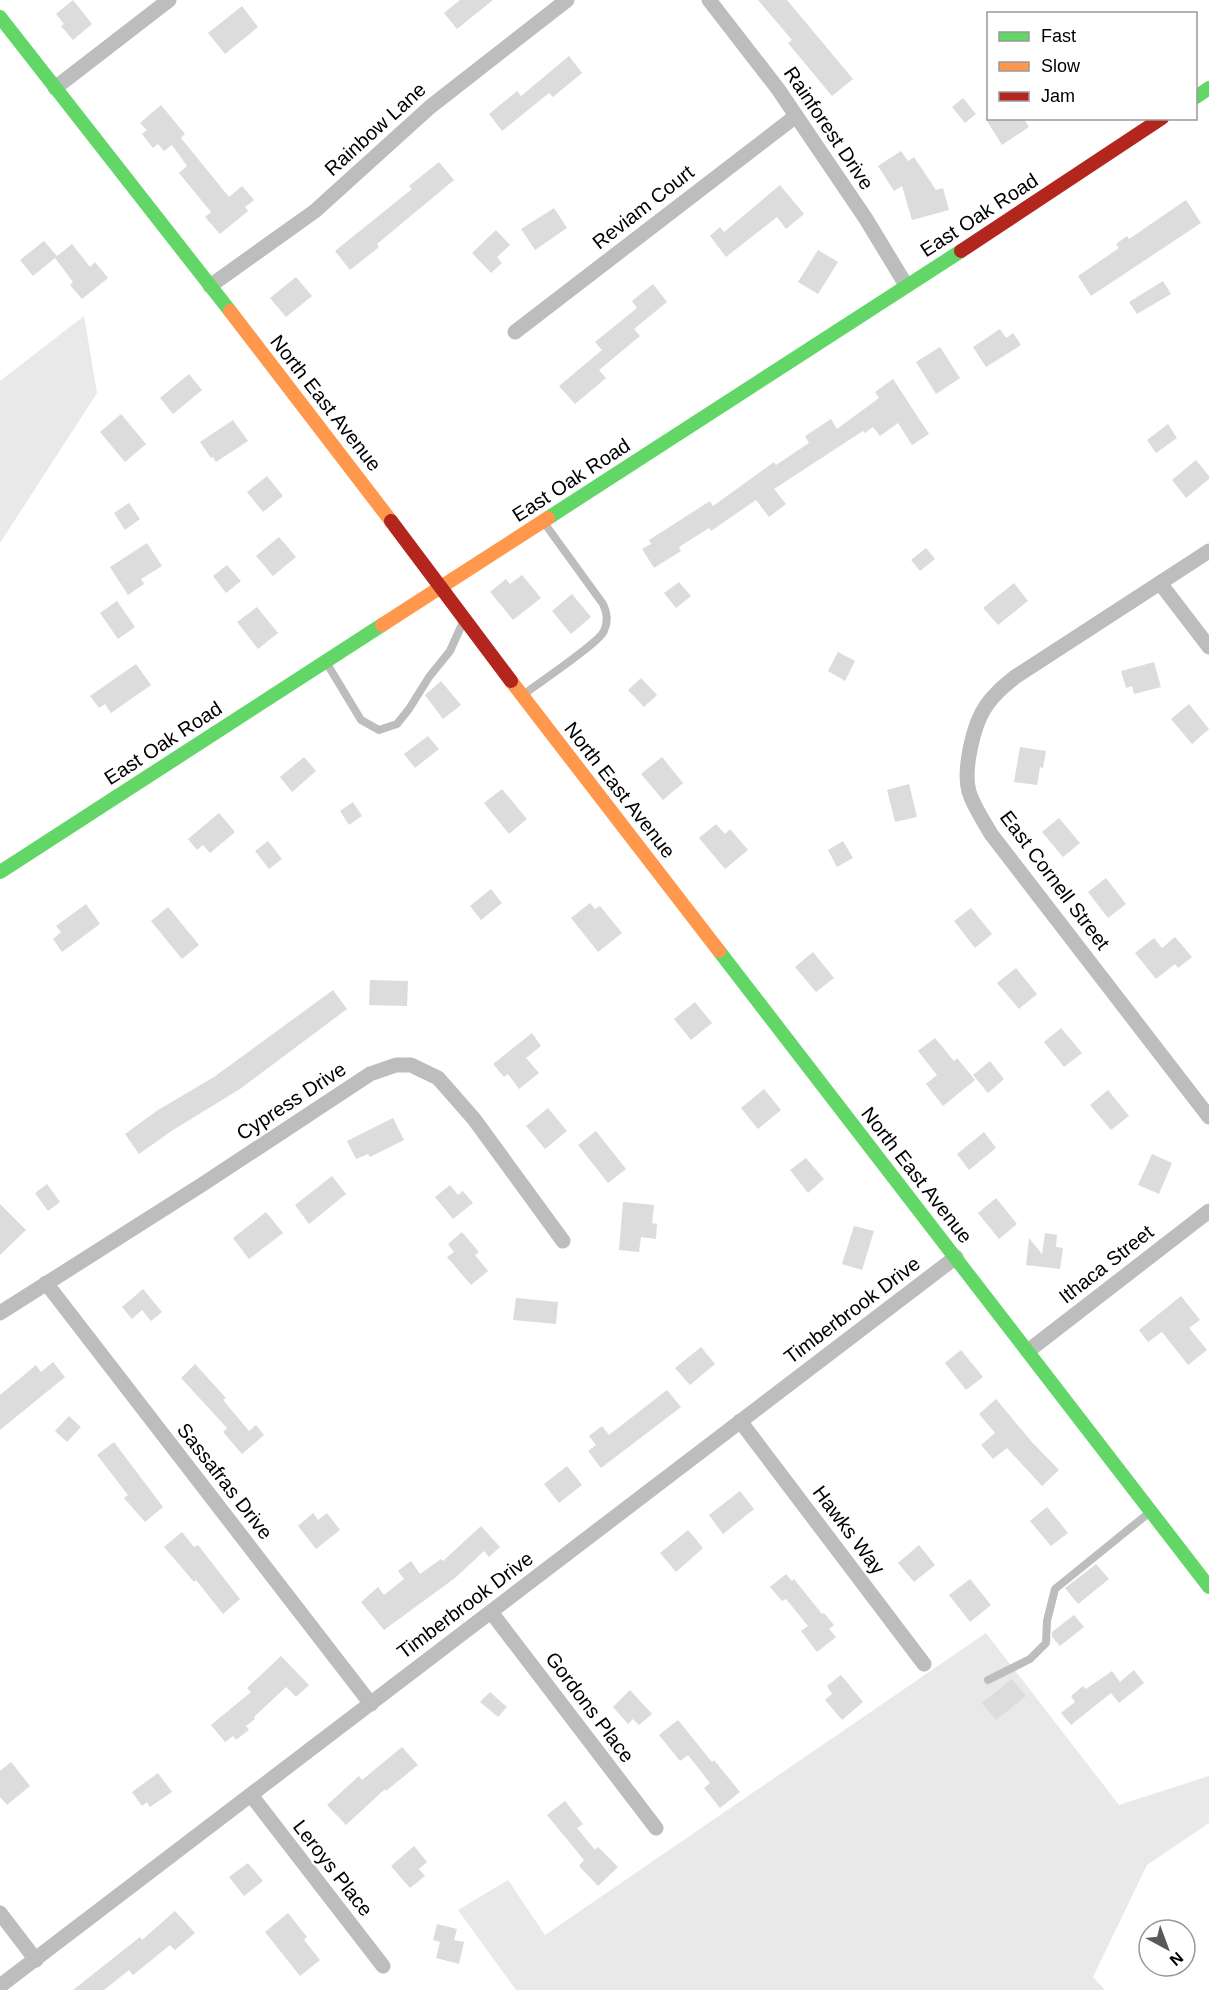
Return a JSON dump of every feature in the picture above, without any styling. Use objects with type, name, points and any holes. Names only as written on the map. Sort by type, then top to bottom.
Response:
[{"type":"street","points":[[55,88],[169,0]]},
{"type":"street","name":"Rainbow Lane","points":[[210,286],[315,211],[430,107],[567,0]]},
{"type":"street","name":"Rainforest Drive","points":[[709,0],[778,89],[866,219],[906,285]]},
{"type":"street","name":"North East Avenue","points":[[0,16],[346,460],[522,696],[1209,1587]]},
{"type":"street","name":"Reviam Court","points":[[515,332],[796,116]]},
{"type":"street","name":"East Oak Road","points":[[0,872],[1159,120]]},
{"type":"street","name":"East Cornell Street","points":[[1209,551],[1015,676],[997,691],[984,708],[976,726],[968,769],[969,790],[978,811],[1006,856],[1209,1117]]},
{"type":"street","points":[[1160,583],[1209,647]]},
{"type":"street","name":"Cypress Drive","points":[[0,1313],[370,1074],[396,1065],[411,1065],[438,1078],[474,1119],[563,1241]]},
{"type":"street","name":"Ithaca Street","points":[[1028,1351],[1209,1210]]},
{"type":"street","name":"Timberbrook Drive","points":[[0,1986],[956,1257]]},
{"type":"street","name":"Sassafras Drive","points":[[46,1283],[371,1704]]},
{"type":"street","name":"Hawks Way","points":[[740,1421],[924,1664]]},
{"type":"street","name":"Gordons Place","points":[[491,1612],[656,1828]]},
{"type":"street","name":"Leroys Place","points":[[251,1795],[383,1966]]},
{"type":"street","points":[[0,1913],[36,1960]]},
{"type":"lane","points":[[522,696],[600,637],[606,623],[606,610],[603,604],[543,521]]},
{"type":"lane","points":[[325,661],[362,720],[379,730],[398,724],[410,709],[429,677],[450,651],[464,619]]},
{"type":"lane","points":[[988,1680],[1030,1659],[1046,1643],[1047,1621],[1054,1589],[1151,1511]]},
{"type":"shaded area","points":[[84,316],[97,393],[0,543],[0,381]]},
{"type":"shaded area","points":[[986,1633],[1119,1805],[1209,1776],[1209,1823],[1147,1865],[1093,1977],[1105,1990],[516,1990],[458,1910],[508,1880],[545,1935]]},
{"type":"building","points":[[73,0],[92,24],[73,40],[61,26],[64,24],[56,14]]},
{"type":"building","points":[[460,0],[493,0],[457,29],[444,13]]},
{"type":"building","points":[[758,0],[787,0],[853,79],[832,96],[788,43],[792,40]]},
{"type":"building","points":[[242,6],[258,27],[225,54],[208,33]]},
{"type":"building","points":[[569,56],[582,73],[553,97],[549,93],[502,131],[489,114],[517,91],[521,96]]},
{"type":"building","points":[[963,98],[976,114],[965,123],[952,107]]},
{"type":"building","points":[[161,105],[185,134],[181,138],[229,197],[242,186],[254,200],[245,207],[248,211],[220,234],[205,217],[211,212],[179,173],[187,166],[172,145],[164,151],[158,144],[153,148],[142,134],[147,130],[140,123]]},
{"type":"building","points":[[985,118],[987,120],[1024,120],[1029,127],[1002,145]]},
{"type":"building","points":[[901,151],[908,161],[914,157],[936,190],[943,188],[949,210],[912,220],[902,186],[894,191],[878,166]]},
{"type":"building","points":[[439,162],[454,180],[377,244],[379,247],[350,270],[335,251],[412,189],[409,186]]},
{"type":"building","points":[[780,185],[804,214],[786,229],[777,217],[726,257],[710,236],[720,227],[724,232]]},
{"type":"building","points":[[1186,200],[1201,223],[1091,296],[1078,276],[1119,248],[1116,244],[1127,236],[1129,239]]},
{"type":"building","points":[[554,208],[567,228],[535,250],[521,229]]},
{"type":"building","points":[[496,230],[510,245],[497,257],[502,263],[491,273],[472,253]]},
{"type":"building","points":[[44,241],[57,256],[72,244],[90,267],[95,262],[108,278],[82,299],[70,285],[73,282],[55,258],[33,276],[20,260]]},
{"type":"building","points":[[818,250],[838,262],[818,294],[798,282]]},
{"type":"building","points":[[296,277],[312,296],[286,317],[270,298]]},
{"type":"building","points":[[1163,281],[1171,294],[1137,314],[1129,302]]},
{"type":"building","points":[[653,284],[667,302],[634,329],[640,336],[599,370],[606,378],[575,404],[559,386],[602,350],[595,342],[637,308],[632,301]]},
{"type":"building","points":[[1000,329],[1006,338],[1013,333],[1021,345],[986,367],[973,347]]},
{"type":"building","points":[[940,347],[960,378],[936,394],[916,362]]},
{"type":"building","points":[[189,374],[202,390],[173,414],[160,398]]},
{"type":"building","points":[[893,379],[929,434],[912,445],[898,423],[880,436],[873,427],[865,433],[863,431],[774,489],[786,504],[769,517],[756,500],[711,531],[709,528],[679,547],[681,551],[654,568],[642,549],[651,544],[649,540],[710,501],[713,506],[774,462],[776,465],[809,443],[805,436],[831,419],[837,429],[879,398],[875,392]]},
{"type":"building","points":[[121,414],[146,444],[125,462],[100,432]]},
{"type":"building","points":[[233,420],[248,441],[216,462],[200,442]]},
{"type":"building","points":[[1168,424],[1177,438],[1156,453],[1147,440]]},
{"type":"building","points":[[1196,460],[1209,479],[1186,498],[1172,480]]},
{"type":"building","points":[[267,476],[283,496],[263,512],[247,492]]},
{"type":"building","points":[[129,503],[140,519],[125,530],[114,513]]},
{"type":"building","points":[[279,537],[296,557],[273,576],[256,556]]},
{"type":"building","points":[[147,543],[162,566],[141,579],[144,584],[128,595],[110,567]]},
{"type":"building","points":[[926,548],[935,559],[920,571],[911,560]]},
{"type":"building","points":[[227,565],[241,581],[226,593],[213,576]]},
{"type":"building","points":[[522,575],[541,598],[513,620],[490,592],[506,579],[510,584]]},
{"type":"building","points":[[679,582],[691,596],[676,608],[664,593]]},
{"type":"building","points":[[1014,583],[1028,601],[998,625],[983,608]]},
{"type":"building","points":[[572,594],[591,617],[571,634],[552,611]]},
{"type":"building","points":[[117,601],[135,627],[118,639],[100,613]]},
{"type":"building","points":[[257,607],[278,633],[258,649],[237,622]]},
{"type":"building","points":[[838,652],[855,661],[845,681],[828,671]]},
{"type":"building","points":[[1154,662],[1161,687],[1134,694],[1132,686],[1126,688],[1121,671]]},
{"type":"building","points":[[136,664],[151,685],[111,713],[105,704],[99,708],[90,696]]},
{"type":"building","points":[[641,678],[657,695],[644,707],[628,690]]},
{"type":"building","points":[[441,681],[461,705],[443,719],[425,695]]},
{"type":"building","points":[[1189,704],[1209,729],[1192,744],[1171,719]]},
{"type":"building","points":[[428,736],[439,749],[415,768],[404,754]]},
{"type":"building","points":[[1020,747],[1046,751],[1037,785],[1014,782]]},
{"type":"building","points":[[304,757],[316,771],[292,792],[280,777]]},
{"type":"building","points":[[662,757],[683,783],[663,800],[641,774]]},
{"type":"building","points":[[909,784],[917,817],[895,822],[887,790]]},
{"type":"building","points":[[502,789],[527,819],[509,834],[484,803]]},
{"type":"building","points":[[353,802],[362,816],[349,825],[340,811]]},
{"type":"building","points":[[219,813],[235,832],[210,853],[203,845],[197,850],[188,839]]},
{"type":"building","points":[[1059,818],[1080,843],[1063,857],[1042,832]]},
{"type":"building","points":[[716,824],[725,834],[730,829],[748,850],[725,869],[699,838]]},
{"type":"building","points":[[268,841],[282,859],[269,869],[255,851]]},
{"type":"building","points":[[843,841],[853,858],[837,867],[828,850]]},
{"type":"building","points":[[1106,878],[1126,904],[1108,918],[1088,892]]},
{"type":"building","points":[[491,889],[502,903],[481,920],[470,906]]},
{"type":"building","points":[[590,903],[595,909],[600,906],[622,933],[598,952],[571,918]]},
{"type":"building","points":[[86,904],[100,924],[62,952],[53,939],[61,932],[56,926]]},
{"type":"building","points":[[168,907],[199,945],[182,959],[151,921]]},
{"type":"building","points":[[971,908],[992,934],[975,948],[954,921]]},
{"type":"building","points":[[1175,937],[1192,957],[1178,968],[1175,964],[1156,979],[1135,953],[1154,938],[1162,948]]},
{"type":"building","points":[[813,952],[834,978],[816,992],[795,967]]},
{"type":"building","points":[[1016,968],[1037,994],[1019,1009],[997,983]]},
{"type":"building","points":[[370,980],[408,981],[407,1006],[369,1005]]},
{"type":"building","points":[[333,990],[347,1009],[240,1089],[139,1154],[125,1134],[158,1110],[214,1077]]},
{"type":"building","points":[[695,1002],[712,1023],[691,1040],[674,1019]]},
{"type":"building","points":[[1061,1028],[1082,1053],[1064,1067],[1044,1042]]},
{"type":"building","points":[[532,1033],[541,1046],[526,1058],[539,1073],[519,1089],[508,1074],[504,1077],[493,1064]]},
{"type":"building","points":[[935,1038],[954,1061],[957,1058],[975,1080],[943,1106],[926,1084],[937,1075],[918,1051]]},
{"type":"building","points":[[990,1061],[1004,1079],[988,1093],[973,1075]]},
{"type":"building","points":[[764,1089],[781,1110],[758,1129],[741,1108]]},
{"type":"building","points":[[1108,1090],[1129,1116],[1111,1130],[1090,1105]]},
{"type":"building","points":[[548,1108],[567,1131],[545,1149],[526,1126]]},
{"type":"building","points":[[393,1118],[404,1140],[370,1157],[368,1154],[356,1159],[347,1141]]},
{"type":"building","points":[[596,1131],[626,1169],[608,1183],[578,1145]]},
{"type":"building","points":[[984,1132],[996,1148],[969,1170],[957,1154]]},
{"type":"building","points":[[1152,1154],[1172,1163],[1159,1194],[1138,1185]]},
{"type":"building","points":[[806,1158],[824,1179],[808,1193],[790,1170]]},
{"type":"building","points":[[332,1176],[346,1194],[309,1224],[295,1205]]},
{"type":"building","points":[[47,1184],[60,1202],[48,1211],[35,1193]]},
{"type":"building","points":[[450,1185],[458,1195],[463,1191],[473,1203],[453,1219],[435,1197]]},
{"type":"building","points":[[996,1198],[1017,1224],[999,1239],[978,1213]]},
{"type":"building","points":[[623,1202],[654,1205],[652,1223],[657,1224],[656,1239],[641,1237],[639,1252],[619,1250]]},
{"type":"building","points":[[0,1204],[26,1230],[0,1255]]},
{"type":"building","points":[[266,1212],[283,1233],[249,1259],[233,1238]]},
{"type":"building","points":[[854,1226],[874,1231],[862,1270],[842,1264]]},
{"type":"building","points":[[462,1232],[479,1252],[475,1255],[488,1271],[471,1285],[447,1257],[454,1252],[448,1244]]},
{"type":"building","points":[[1045,1233],[1057,1235],[1056,1247],[1063,1248],[1060,1269],[1026,1265],[1029,1238],[1042,1254]]},
{"type":"building","points":[[143,1289],[162,1312],[151,1321],[142,1310],[132,1319],[122,1307]]},
{"type":"building","points":[[1181,1296],[1200,1320],[1189,1328],[1207,1350],[1188,1365],[1162,1332],[1148,1342],[1139,1330]]},
{"type":"building","points":[[516,1298],[558,1302],[556,1324],[513,1320]]},
{"type":"building","points":[[701,1347],[715,1364],[690,1385],[675,1368]]},
{"type":"building","points":[[961,1350],[983,1377],[966,1390],[945,1363]]},
{"type":"building","points":[[53,1362],[65,1377],[0,1430],[0,1395],[36,1365],[41,1372]]},
{"type":"building","points":[[195,1364],[226,1398],[223,1400],[249,1431],[256,1425],[264,1435],[242,1454],[223,1432],[227,1428],[181,1378]]},
{"type":"building","points":[[667,1390],[681,1407],[601,1468],[588,1451],[596,1445],[589,1436],[602,1426],[609,1435]]},
{"type":"building","points":[[996,1399],[1059,1470],[1042,1486],[1007,1448],[993,1459],[981,1445],[995,1433],[979,1414]]},
{"type":"building","points":[[69,1416],[81,1427],[67,1442],[55,1431]]},
{"type":"building","points":[[114,1442],[163,1507],[145,1522],[124,1498],[128,1495],[97,1455]]},
{"type":"building","points":[[567,1466],[582,1485],[559,1503],[544,1484]]},
{"type":"building","points":[[740,1491],[754,1509],[723,1534],[709,1515]]},
{"type":"building","points":[[1047,1507],[1068,1533],[1051,1546],[1030,1521]]},
{"type":"building","points":[[313,1513],[318,1520],[327,1513],[340,1530],[316,1549],[298,1526]]},
{"type":"building","points":[[481,1526],[500,1547],[489,1557],[484,1551],[455,1578],[384,1630],[361,1602],[378,1587],[384,1595],[404,1579],[398,1571],[411,1561],[420,1574],[441,1559],[443,1561]]},
{"type":"building","points":[[688,1530],[703,1548],[676,1572],[660,1553]]},
{"type":"building","points":[[182,1532],[194,1547],[198,1545],[240,1599],[223,1614],[196,1580],[194,1582],[164,1547]]},
{"type":"building","points":[[919,1545],[935,1565],[914,1582],[898,1563]]},
{"type":"building","points":[[1096,1564],[1109,1579],[1078,1604],[1065,1588]]},
{"type":"building","points":[[786,1574],[792,1581],[794,1579],[822,1614],[824,1613],[834,1625],[829,1629],[836,1637],[817,1652],[801,1631],[808,1626],[786,1599],[782,1601],[770,1587]]},
{"type":"building","points":[[970,1579],[991,1605],[970,1622],[949,1595]]},
{"type":"building","points":[[1074,1615],[1084,1627],[1060,1646],[1052,1637],[1052,1632]]},
{"type":"building","points":[[281,1656],[309,1685],[296,1697],[286,1687],[246,1726],[249,1730],[236,1740],[233,1736],[225,1742],[211,1725],[251,1692],[247,1688]]},
{"type":"building","points":[[1134,1670],[1144,1683],[1119,1703],[1111,1693],[1071,1725],[1061,1713],[1075,1702],[1071,1696],[1083,1686],[1086,1689],[1112,1671],[1120,1682]]},
{"type":"building","points":[[841,1675],[863,1702],[842,1720],[825,1700],[832,1694],[827,1686]]},
{"type":"building","points":[[1012,1679],[1026,1696],[996,1720],[982,1703]]},
{"type":"building","points":[[630,1690],[652,1714],[639,1725],[633,1719],[628,1724],[613,1707]]},
{"type":"building","points":[[490,1692],[507,1707],[498,1717],[480,1702]]},
{"type":"building","points":[[678,1720],[740,1792],[720,1808],[704,1788],[710,1783],[688,1755],[680,1761],[659,1735]]},
{"type":"building","points":[[402,1747],[418,1765],[386,1791],[385,1789],[346,1825],[327,1805],[359,1776],[362,1780]]},
{"type":"building","points":[[11,1762],[30,1786],[7,1805],[0,1797],[0,1771]]},
{"type":"building","points":[[158,1773],[172,1792],[150,1807],[147,1802],[142,1806],[132,1792]]},
{"type":"building","points":[[565,1801],[583,1824],[577,1828],[595,1850],[598,1847],[618,1867],[598,1886],[579,1866],[584,1860],[547,1815]]},
{"type":"building","points":[[414,1846],[427,1862],[419,1869],[425,1876],[410,1888],[391,1866]]},
{"type":"building","points":[[248,1863],[263,1881],[244,1896],[229,1877]]},
{"type":"building","points":[[175,1911],[195,1933],[175,1950],[170,1945],[133,1975],[129,1970],[104,1990],[73,1990],[140,1937],[142,1940]]},
{"type":"building","points":[[288,1913],[307,1937],[304,1940],[320,1960],[300,1976],[265,1932]]},
{"type":"building","points":[[437,1924],[457,1929],[454,1940],[464,1942],[459,1964],[436,1958],[440,1942],[433,1940]]},
{"type":"traffic: fast","points":[[0,17],[230,311]]},
{"type":"traffic: fast","points":[[1197,96],[1209,88]]},
{"type":"traffic: fast","points":[[548,518],[961,251]]},
{"type":"traffic: fast","points":[[0,872],[382,625]]},
{"type":"traffic: fast","points":[[719,951],[1209,1587]]},
{"type":"traffic: slow","points":[[230,311],[391,521]]},
{"type":"traffic: slow","points":[[382,625],[548,518]]},
{"type":"traffic: slow","points":[[511,681],[719,951]]},
{"type":"traffic: jam","points":[[961,251],[1159,120]]},
{"type":"traffic: jam","points":[[391,521],[511,681]]}]
